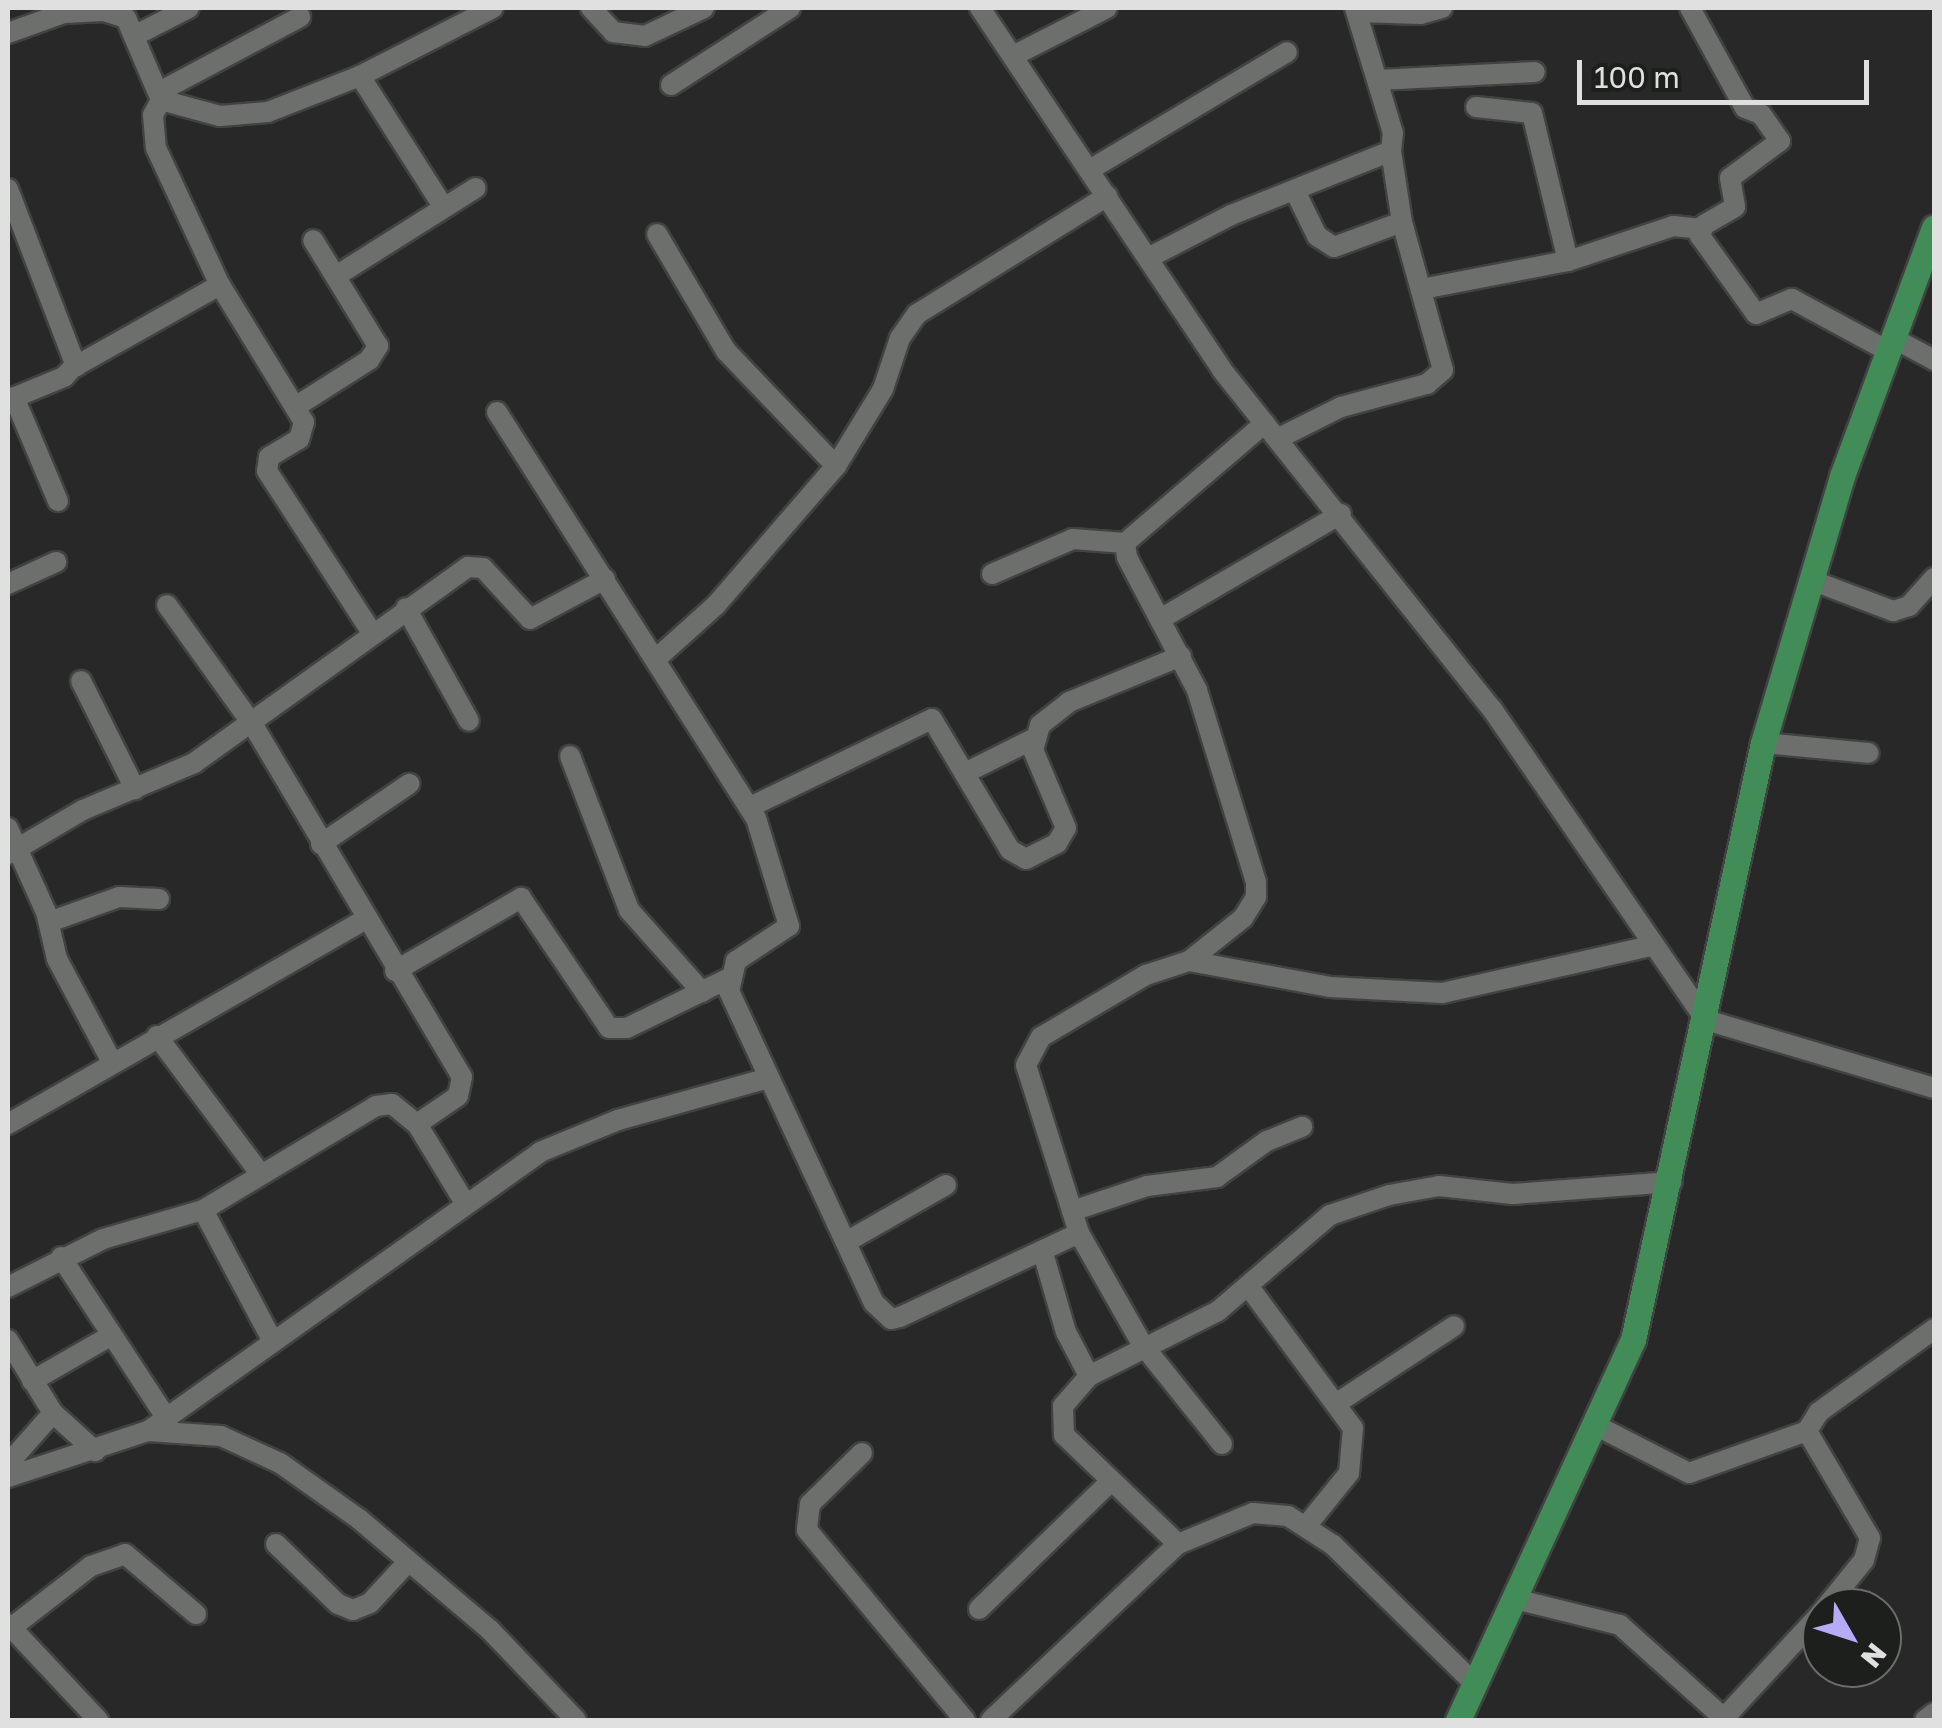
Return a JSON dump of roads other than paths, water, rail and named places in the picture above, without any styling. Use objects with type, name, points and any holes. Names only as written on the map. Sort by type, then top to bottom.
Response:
[{"type":"main road","points":[[1458,1720],[1519,1600],[1633,1340],[1672,1182],[1763,743],[1811,580],[1934,226]]},
{"type":"street","points":[[136,35],[188,8]]},
{"type":"street","points":[[160,96],[220,116],[245,116],[360,76],[493,8]]},
{"type":"street","points":[[590,8],[613,32],[645,36],[704,8]]},
{"type":"street","points":[[672,86],[790,8]]},
{"type":"street","points":[[980,8],[1091,168],[1222,370],[1341,514],[1492,709],[1650,946],[1706,1020],[1934,1088]]},
{"type":"street","points":[[1015,55],[1107,8]]},
{"type":"street","points":[[992,574],[1073,539],[1126,543],[1272,430],[1438,377],[1445,363],[1402,222],[1391,151],[1394,134],[1356,10],[1421,14],[1442,8]]},
{"type":"street","points":[[1422,289],[1568,260],[1673,226],[1701,228],[1735,207],[1730,178],[1780,141],[1761,114],[1745,108],[1690,8]]},
{"type":"street","points":[[8,34],[63,10],[116,12],[136,35],[160,96]]},
{"type":"street","points":[[300,17],[160,96],[153,114],[156,148],[220,285],[295,406],[304,433],[269,457],[268,471],[371,630]]},
{"type":"street","points":[[1091,168],[1287,52]]},
{"type":"street","points":[[1378,80],[1535,72]]},
{"type":"street","points":[[360,76],[444,208]]},
{"type":"street","points":[[1476,106],[1532,113],[1568,260]]},
{"type":"street","points":[[1150,257],[1391,151]]},
{"type":"street","points":[[8,188],[75,365]]},
{"type":"street","points":[[336,276],[476,188]]},
{"type":"street","points":[[1294,191],[1317,236],[1334,247],[1402,222]]},
{"type":"street","points":[[657,658],[727,593],[836,466],[883,390],[900,338],[917,314],[1107,196]]},
{"type":"street","points":[[1701,228],[1700,236],[1756,314],[1792,299],[1934,360]]},
{"type":"street","points":[[658,234],[726,351],[836,466]]},
{"type":"street","points":[[295,406],[369,360],[378,346],[313,240]]},
{"type":"street","points":[[58,502],[11,399],[64,377],[75,365],[220,285]]},
{"type":"street","points":[[395,970],[521,898],[610,1028],[627,1028],[728,979],[736,961],[780,938],[790,919],[750,807],[497,412]]},
{"type":"street","points":[[1162,618],[1341,514]]},
{"type":"street","points":[[1126,543],[1127,557],[1181,656],[1256,882],[1256,897],[1243,918],[1189,961],[1146,975],[1056,1027],[1031,1049],[1026,1065],[1079,1233],[1142,1344],[1222,1444]]},
{"type":"street","points":[[8,584],[56,562]]},
{"type":"street","points":[[12,851],[253,725],[371,630],[474,564],[530,619],[605,579]]},
{"type":"street","points":[[1811,580],[1894,611],[1909,606],[1934,578]]},
{"type":"street","points":[[166,605],[253,725],[364,920],[464,1083],[458,1096],[417,1124]]},
{"type":"street","points":[[406,608],[469,721]]},
{"type":"street","points":[[965,773],[1033,738],[1050,714],[1069,702],[1181,656]]},
{"type":"street","points":[[80,681],[135,789]]},
{"type":"street","points":[[750,807],[927,720],[941,725],[1016,857],[1042,851],[1066,828],[1033,738]]},
{"type":"street","points":[[1763,743],[1869,753]]},
{"type":"street","points":[[570,756],[596,838],[629,910],[702,992]]},
{"type":"street","points":[[321,844],[408,784]]},
{"type":"street","points":[[8,828],[12,851],[49,922],[63,972],[112,1062]]},
{"type":"street","points":[[49,922],[119,898],[159,899]]},
{"type":"street","points":[[8,1124],[364,920]]},
{"type":"street","points":[[1189,961],[1330,988],[1442,993],[1650,946]]},
{"type":"street","points":[[728,979],[768,1078],[874,1303],[892,1319],[1079,1233]]},
{"type":"street","points":[[157,1036],[258,1172]]},
{"type":"street","points":[[8,1476],[96,1451],[148,1431],[464,1203],[566,1138],[768,1078]]},
{"type":"street","points":[[8,1287],[61,1258],[203,1210],[258,1172],[376,1106],[392,1104],[417,1124],[464,1203]]},
{"type":"street","points":[[1072,1211],[1148,1186],[1217,1178],[1266,1141],[1302,1127]]},
{"type":"street","points":[[1178,1544],[1108,1483],[1060,1424],[1063,1406],[1089,1376],[1142,1344],[1200,1322],[1249,1287],[1330,1215],[1412,1188],[1531,1194],[1672,1182]]},
{"type":"street","points":[[846,1242],[946,1185]]},
{"type":"street","points":[[203,1210],[272,1340]]},
{"type":"street","points":[[1042,1253],[1066,1332],[1089,1376]]},
{"type":"street","points":[[61,1258],[167,1419]]},
{"type":"street","points":[[1249,1287],[1353,1428],[1355,1456],[1340,1488],[1307,1526]]},
{"type":"street","points":[[1337,1403],[1454,1326]]},
{"type":"street","points":[[1597,1426],[1689,1473],[1807,1431],[1819,1412],[1934,1330]]},
{"type":"street","points":[[32,1381],[112,1335]]},
{"type":"street","points":[[8,1340],[52,1412],[96,1451]]},
{"type":"street","points":[[8,1464],[52,1412]]},
{"type":"street","points":[[148,1431],[221,1436],[280,1463],[490,1630],[576,1720]]},
{"type":"street","points":[[1807,1431],[1870,1538],[1864,1560],[1842,1588]]},
{"type":"street","points":[[862,1454],[810,1504],[808,1530],[966,1720]]},
{"type":"street","points":[[979,1609],[1108,1483]]},
{"type":"street","points":[[992,1720],[1178,1544],[1253,1514],[1307,1526],[1476,1686]]},
{"type":"street","points":[[276,1544],[338,1604],[353,1610],[370,1604],[408,1562]]},
{"type":"street","points":[[98,1720],[9,1626],[91,1566],[125,1554],[196,1614]]},
{"type":"street","points":[[1519,1600],[1620,1624],[1725,1719],[1802,1634]]},
{"type":"street","points":[[1925,1720],[1934,1713]]}]
